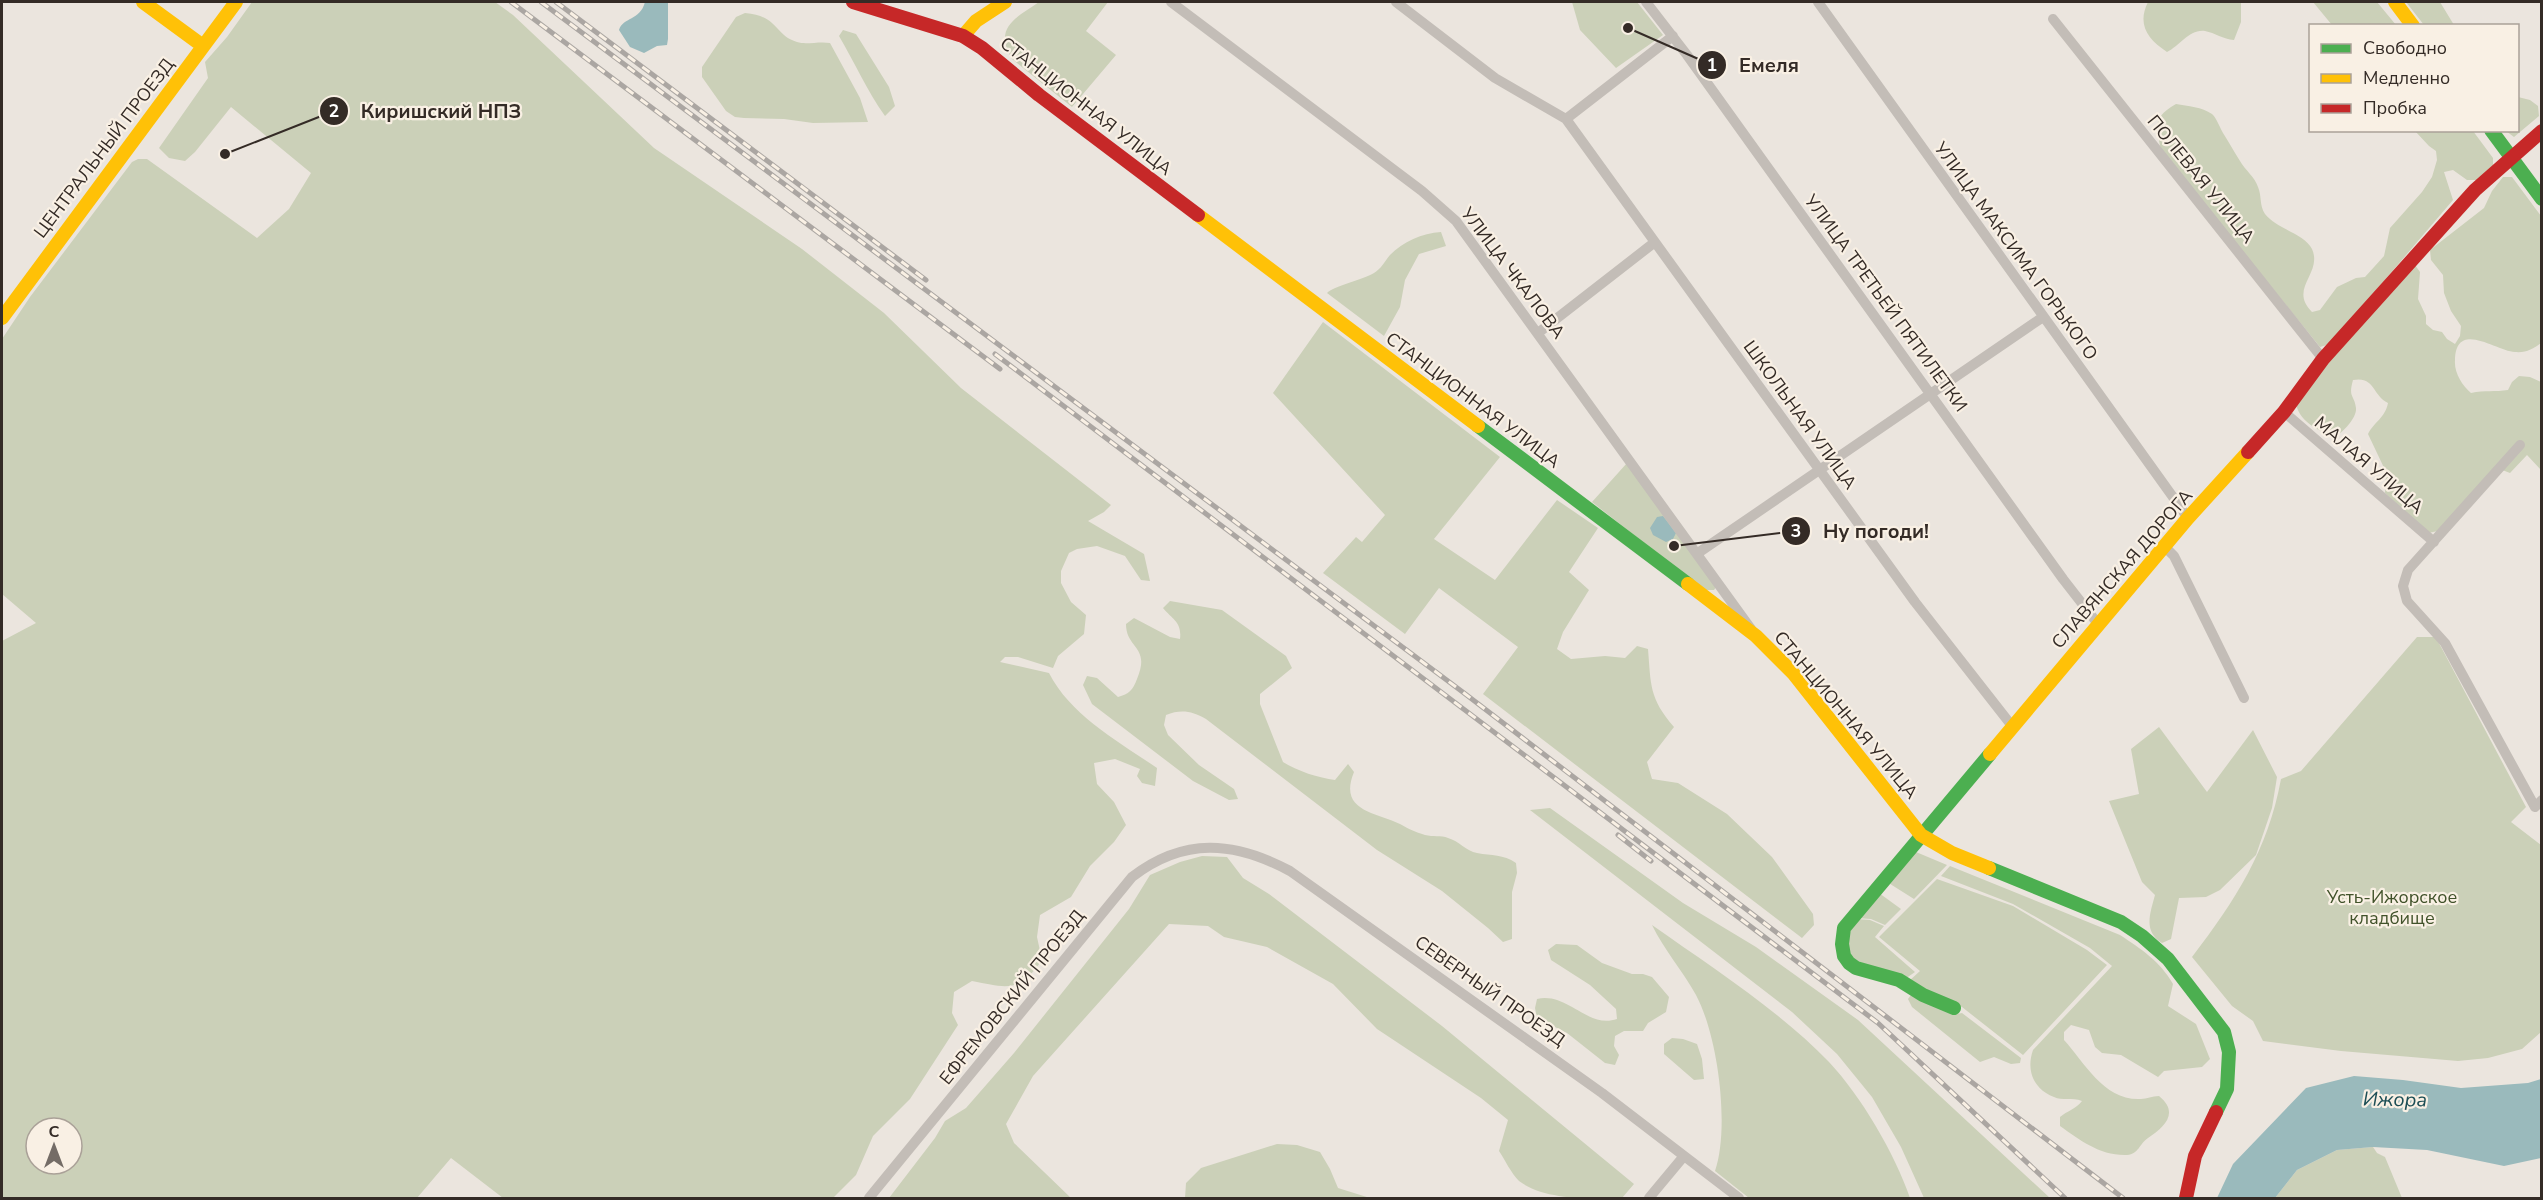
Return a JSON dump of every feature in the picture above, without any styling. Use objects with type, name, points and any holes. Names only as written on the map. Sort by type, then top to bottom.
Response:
[{"type":"street","points":[[143,2],[203,46]]},
{"type":"street","name":"ЦЕНТРАЛЬНЫЙ ПРОЕЗД","points":[[2,318],[236,2]]},
{"type":"street","name":"СТАНЦИОННАЯ УЛИЦА","points":[[853,2],[963,36],[982,48],[1040,95],[1756,636],[1792,673],[1921,835]]},
{"type":"street","points":[[963,36],[976,21],[1005,2]]},
{"type":"street","name":"УЛИЦА ЧКАЛОВА","points":[[1171,2],[1441,207],[1470,239],[1756,636]]},
{"type":"street","points":[[1396,2],[1495,78],[1566,119],[1673,36]]},
{"type":"street","name":"УЛИЦА ТРЕТЬЕЙ ПЯТИЛЕТКИ","points":[[1646,2],[1673,36],[2062,579],[2098,624]]},
{"type":"street","name":"УЛИЦА МАКСИМА ГОРЬКОГО","points":[[1818,2],[2188,518]]},
{"type":"street","points":[[2395,2],[2412,24]]},
{"type":"street","name":"ПОЛЕВАЯ УЛИЦА","points":[[2053,20],[2323,359]]},
{"type":"street","name":"ШКОЛЬНАЯ УЛИЦА","points":[[1566,119],[1915,602],[2012,726]]},
{"type":"street","name":"СЛАВЯНСКАЯ ДОРОГА","points":[[1954,1008],[1896,979],[1865,972],[1850,964],[1840,944],[1844,928],[2188,518],[2284,412],[2323,359],[2475,190],[2541,131]]},
{"type":"street","points":[[2493,132],[2541,199]]},
{"type":"street","points":[[1538,333],[1654,242]]},
{"type":"street","points":[[1698,554],[2043,317]]},
{"type":"street","name":"МАЛАЯ УЛИЦА","points":[[2284,412],[2434,542]]},
{"type":"street","points":[[2520,445],[2406,575],[2403,586],[2407,601],[2445,643],[2538,804]]},
{"type":"street","points":[[2165,547],[2174,556],[2244,698]]},
{"type":"street","points":[[1712,603],[1722,598],[1726,592]]},
{"type":"street","points":[[1921,835],[1952,853],[2121,922],[2168,959],[2217,1021],[2224,1032],[2229,1052],[2227,1089],[2195,1156],[2186,1198]]},
{"type":"street","name":"СЕВЕРНЫЙ ПРОЕЗД","points":[[1203,848],[1243,850],[1268,859],[1290,871],[1602,1093],[1739,1198]]},
{"type":"street","name":"ЕФРЕМОВСКИЙ ПРОЕЗД","points":[[869,1198],[1132,878],[1161,859],[1203,848]]},
{"type":"street","points":[[1649,1198],[1684,1156]]},
{"type":"green space","points":[[252,2],[495,2],[513,15],[654,148],[802,249],[884,313],[961,388],[1111,505],[1088,521],[1144,554],[1150,581],[1141,580],[1125,556],[1097,546],[1077,549],[1069,553],[1061,571],[1061,583],[1071,602],[1086,615],[1084,634],[1058,656],[1053,668],[1018,657],[1005,657],[1000,662],[1049,673],[1058,688],[1083,715],[1157,768],[1155,786],[1142,783],[1137,776],[1140,769],[1115,759],[1094,763],[1097,784],[1114,802],[1126,825],[1114,842],[1090,866],[1071,897],[1040,915],[1037,937],[1042,960],[1034,971],[1012,986],[972,981],[954,992],[952,1013],[958,1025],[910,1099],[873,1136],[856,1175],[833,1198],[503,1198],[451,1158],[417,1198],[2,1198],[2,641],[36,623],[2,594],[2,339],[30,297],[132,162],[138,159],[147,159],[257,238],[289,209],[311,173],[231,107],[185,161],[169,158],[159,148],[208,78],[205,62],[227,37]]},
{"type":"green space","points":[[1039,2],[1108,2],[1086,31],[1116,55],[1072,107],[1012,59],[1007,48],[1006,31],[1010,25],[1022,13]]},
{"type":"green space","points":[[1572,2],[1637,2],[1663,35],[1616,68],[1580,30]]},
{"type":"green space","points":[[2148,2],[2241,2],[2241,22],[2234,40],[2199,31],[2189,35],[2167,52],[2154,42],[2146,30],[2144,17]]},
{"type":"green space","points":[[2313,2],[2377,2],[2395,24],[2331,24]]},
{"type":"green space","points":[[2406,2],[2440,2],[2453,24],[2423,24]]},
{"type":"green space","points":[[745,13],[764,18],[784,35],[797,42],[830,43],[860,98],[868,122],[813,123],[784,119],[744,118],[735,117],[726,111],[702,77],[702,67],[736,17]]},
{"type":"green space","points":[[843,30],[856,34],[889,87],[895,106],[885,116],[839,36]]},
{"type":"green space","points":[[2519,97],[2530,100],[2538,106],[2539,116],[2514,137],[2507,132],[2519,132]]},
{"type":"green space","points":[[2176,104],[2199,108],[2213,115],[2238,158],[2257,183],[2265,214],[2276,224],[2303,239],[2312,249],[2313,266],[2303,296],[2312,312],[2320,310],[2337,287],[2356,278],[2365,277],[2384,256],[2390,228],[2422,192],[2432,177],[2437,160],[2436,151],[2416,132],[2474,132],[2493,158],[2493,167],[2479,180],[2467,180],[2453,170],[2444,172],[2453,200],[2330,344],[2320,347],[2161,151],[2157,129],[2159,119]]},
{"type":"green space","points":[[2503,177],[2512,177],[2541,216],[2541,343],[2529,350],[2515,352],[2469,339],[2462,341],[2457,348],[2455,365],[2459,378],[2471,393],[2508,390],[2519,376],[2530,377],[2541,382],[2541,470],[2527,455],[2510,473],[2497,468],[2438,531],[2428,533],[2385,493],[2386,472],[2368,434],[2388,403],[2370,383],[2353,380],[2351,393],[2356,412],[2350,423],[2338,435],[2316,429],[2304,419],[2296,406],[2296,399],[2415,265],[2420,272],[2418,299],[2426,316],[2426,324],[2433,330],[2442,332],[2455,344],[2460,336],[2461,326],[2451,311],[2444,293],[2443,275],[2431,260],[2430,250],[2484,208],[2492,191]]},
{"type":"green space","points":[[1441,232],[1446,246],[1419,254],[1405,280],[1400,307],[1384,336],[1327,293],[1374,273],[1395,250],[1407,242],[1420,236]]},
{"type":"green space","points":[[1323,322],[1500,457],[1434,539],[1495,580],[1557,500],[1598,528],[1569,572],[1589,590],[1563,632],[1557,649],[1571,659],[1605,656],[1625,658],[1637,646],[1648,649],[1653,691],[1660,708],[1674,727],[1647,762],[1652,779],[1678,783],[1727,814],[1772,857],[1813,914],[1814,925],[1802,938],[1483,694],[1518,647],[1439,588],[1405,634],[1323,573],[1356,537],[1362,542],[1385,515],[1273,393]]},
{"type":"green space","points":[[1627,463],[1716,587],[1714,590],[1704,590],[1592,502]]},
{"type":"green space","points":[[1170,601],[1222,610],[1286,656],[1292,668],[1260,694],[1260,704],[1283,762],[1308,774],[1335,780],[1348,764],[1354,772],[1350,785],[1351,795],[1355,802],[1370,813],[1418,833],[1456,841],[1473,852],[1502,857],[1516,863],[1517,873],[1512,892],[1512,939],[1503,942],[1442,891],[1377,850],[1206,719],[1196,714],[1177,712],[1166,715],[1164,725],[1168,735],[1199,765],[1234,789],[1238,799],[1229,800],[1193,781],[1092,704],[1083,685],[1087,676],[1097,678],[1118,697],[1130,691],[1135,683],[1141,668],[1141,660],[1127,632],[1126,624],[1134,618],[1170,637],[1180,639],[1178,625],[1163,608]]},
{"type":"green space","name":"Усть-Ижорское кладбище","points":[[2417,637],[2435,637],[2440,645],[2526,807],[2511,822],[2541,845],[2541,1032],[2522,1049],[2488,1058],[2458,1061],[2341,1051],[2263,1041],[2253,1021],[2232,1006],[2192,957],[2222,916],[2248,874],[2268,829],[2281,779],[2301,771]]},
{"type":"green space","points":[[2159,727],[2207,792],[2253,730],[2277,777],[2272,808],[2256,855],[2220,890],[2206,897],[2179,898],[2171,939],[2162,943],[2152,933],[2149,922],[2155,895],[2142,882],[2109,801],[2139,794],[2131,749]]},
{"type":"green space","points":[[1550,808],[1683,903],[1756,947],[1858,1020],[2050,1198],[1924,1198],[1901,1147],[1872,1097],[1837,1054],[1792,1012],[1530,810]]},
{"type":"green space","points":[[1916,852],[1947,865],[1914,899],[1887,882]]},
{"type":"green space","points":[[1202,856],[1227,857],[1243,878],[1269,894],[1442,1026],[1634,1184],[1622,1198],[1568,1197],[1541,1192],[1529,1187],[1516,1178],[1499,1151],[1508,1120],[1481,1098],[1377,1029],[1333,984],[1267,947],[1224,937],[1208,926],[1169,924],[1033,1076],[1006,1124],[1014,1143],[1071,1198],[889,1198],[935,1138],[945,1121],[966,1108],[1014,1053],[1129,909],[1150,875],[1180,862]]},
{"type":"green space","points":[[1950,866],[2120,935],[2149,956],[2168,976],[2173,984],[2168,1006],[2196,1024],[2210,1059],[2202,1067],[2164,1071],[2158,1077],[2121,1055],[2102,1053],[2095,1047],[2089,1030],[2071,1025],[2064,1032],[2064,1040],[2096,1079],[2116,1094],[2143,1099],[2159,1096],[2165,1102],[2169,1114],[2164,1124],[2134,1153],[2117,1155],[2099,1150],[2060,1126],[2060,1117],[2082,1101],[2057,1098],[2047,1094],[2036,1084],[2030,1065],[2033,1050],[2112,966],[2090,948],[2013,904],[1941,876]]},
{"type":"green space","points":[[1937,879],[2013,906],[2087,950],[2107,965],[2023,1055],[1962,1007],[1909,981],[1920,971],[1879,937]]},
{"type":"green space","points":[[1879,893],[1901,909],[1885,925],[1871,919],[1857,918]]},
{"type":"green space","points":[[1856,919],[1870,920],[1884,926],[1875,937],[1915,972],[1905,979],[1867,968],[1848,956],[1847,939]]},
{"type":"green space","points":[[1652,925],[1767,1007],[1829,1062],[1853,1091],[1876,1126],[1896,1163],[1910,1198],[1749,1198],[1715,1171],[1721,1131],[1716,1057],[1704,1013],[1696,995]]},
{"type":"green space","points":[[1556,944],[1577,945],[1602,963],[1632,974],[1652,977],[1669,997],[1666,1012],[1648,1023],[1643,1031],[1624,1031],[1615,1036],[1614,1046],[1619,1055],[1615,1065],[1605,1063],[1567,1033],[1537,1018],[1535,1008],[1537,999],[1548,998],[1596,1019],[1606,1021],[1617,1019],[1616,1009],[1590,985],[1551,960],[1548,950]]},
{"type":"green space","points":[[1911,995],[1957,1014],[1962,1013],[2021,1058],[2020,1063],[2011,1064],[1994,1057],[1980,1062],[1912,1007],[1908,999]]},
{"type":"green space","points":[[1672,1038],[1697,1044],[1702,1059],[1704,1079],[1694,1080],[1664,1054],[1664,1044]]},
{"type":"green space","points":[[1277,1144],[1297,1145],[1320,1152],[1338,1188],[1370,1198],[1185,1198],[1186,1183],[1201,1168]]},
{"type":"green space","points":[[2373,1147],[2377,1153],[2385,1157],[2402,1198],[2275,1198],[2297,1170],[2337,1150]]},
{"type":"water","points":[[645,2],[668,2],[668,39],[667,45],[657,46],[644,53],[630,47],[619,30],[624,23],[639,13]]},
{"type":"water","points":[[1663,516],[1676,533],[1673,539],[1666,542],[1653,535],[1650,528],[1657,517]]},
{"type":"water","name":"Ижора","points":[[2354,1076],[2461,1088],[2528,1083],[2541,1079],[2541,1158],[2504,1166],[2427,1150],[2373,1147],[2337,1150],[2297,1170],[2275,1198],[2217,1198],[2233,1164],[2306,1088]]},
{"type":"railway","points":[[511,2],[1000,369]]},
{"type":"railway","points":[[541,2],[1464,693],[2123,1198]]},
{"type":"railway","points":[[556,2],[926,280]]},
{"type":"railway","points":[[995,354],[1878,1023],[2065,1198]]},
{"type":"railway","points":[[1618,835],[1651,861]]},
{"type":"traffic: fast","points":[[2492,132],[2542,199]]},
{"type":"traffic: fast","points":[[1478,426],[1688,584]]},
{"type":"traffic: fast","points":[[1954,1008],[1923,995],[1899,980],[1856,968],[1849,963],[1844,956],[1842,944],[1844,928],[1990,754]]},
{"type":"traffic: fast","points":[[1989,868],[2121,922],[2142,936],[2168,959],[2224,1032],[2229,1052],[2227,1089],[2216,1112]]},
{"type":"traffic: slow","points":[[143,2],[203,46]]},
{"type":"traffic: slow","points":[[2,318],[236,2]]},
{"type":"traffic: slow","points":[[963,36],[976,21],[1005,2]]},
{"type":"traffic: slow","points":[[2395,2],[2412,24]]},
{"type":"traffic: slow","points":[[1198,215],[1478,426]]},
{"type":"traffic: slow","points":[[1990,754],[2188,518],[2248,452]]},
{"type":"traffic: slow","points":[[1688,584],[1756,636],[1793,673],[1921,835],[1952,853],[1989,868]]},
{"type":"traffic: jam","points":[[853,2],[963,36],[982,48],[1039,95],[1198,215]]},
{"type":"traffic: jam","points":[[2248,452],[2284,412],[2323,359],[2475,190],[2542,131]]},
{"type":"traffic: jam","points":[[2186,1198],[2195,1156],[2216,1112]]},
{"type":"place","name":"Емеля","points":[[1628,28]]},
{"type":"place","name":"Киришский НПЗ","points":[[225,154]]},
{"type":"place","name":"Ну погоди!","points":[[1674,546]]}]
